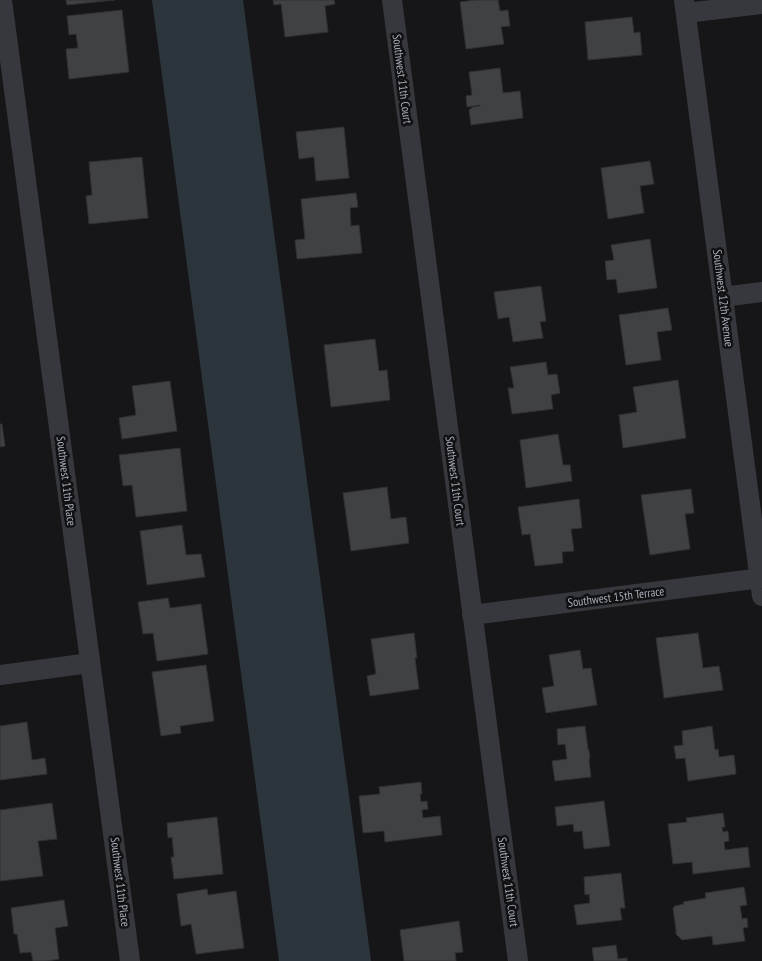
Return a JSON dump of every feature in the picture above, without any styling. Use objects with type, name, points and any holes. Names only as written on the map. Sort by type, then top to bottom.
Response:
[{"type":"street","name":"Southwest 11th Place","points":[[2,0],[130,961]]},
{"type":"street","name":"Southwest 11th Court","points":[[392,0],[518,961]]},
{"type":"street","points":[[685,7],[762,4]]},
{"type":"street","name":"Southwest 12th Avenue","points":[[685,7],[761,584]]},
{"type":"street","points":[[723,297],[762,292]]},
{"type":"street","name":"Southwest 15th Terrace","points":[[472,614],[761,584]]},
{"type":"street","points":[[0,675],[90,663]]},
{"type":"shaded area","points":[[152,0],[243,0],[371,961],[279,961]]},
{"type":"building","points":[[66,0],[115,0],[67,5]]},
{"type":"building","points":[[273,0],[334,0],[335,4],[325,6],[328,32],[285,37],[281,4],[274,5]]},
{"type":"building","points":[[498,0],[500,11],[508,10],[510,26],[501,27],[504,44],[466,49],[460,2]]},
{"type":"building","points":[[122,10],[129,72],[69,79],[66,49],[78,48],[76,34],[69,35],[67,16]]},
{"type":"building","points":[[632,17],[634,33],[640,32],[642,55],[588,60],[585,22]]},
{"type":"building","points":[[500,68],[503,93],[520,91],[523,118],[471,125],[469,110],[480,105],[467,107],[466,96],[472,95],[469,72]]},
{"type":"building","points":[[344,127],[349,178],[316,181],[314,157],[299,159],[296,132]]},
{"type":"building","points":[[142,157],[148,218],[89,224],[86,196],[92,195],[89,162]]},
{"type":"building","points":[[650,161],[654,184],[640,186],[644,213],[608,219],[601,168]]},
{"type":"building","points":[[356,193],[358,207],[350,208],[351,226],[359,225],[362,253],[297,259],[295,240],[305,239],[301,199]]},
{"type":"building","points":[[650,239],[657,288],[618,293],[616,279],[607,280],[605,261],[614,260],[611,245]]},
{"type":"building","points":[[541,286],[546,321],[540,322],[543,338],[513,342],[509,317],[498,319],[494,292]]},
{"type":"building","points":[[668,308],[672,330],[657,332],[661,360],[626,365],[619,315]]},
{"type":"building","points":[[375,339],[379,371],[387,370],[390,400],[331,407],[324,345]]},
{"type":"building","points":[[546,362],[548,375],[557,374],[560,393],[551,395],[553,409],[512,414],[508,388],[514,388],[510,367]]},
{"type":"building","points":[[678,380],[686,438],[623,448],[619,415],[637,412],[633,387]]},
{"type":"building","points":[[170,381],[177,431],[122,439],[119,418],[136,415],[132,386]]},
{"type":"building","points":[[0,424],[2,424],[5,446],[0,447]]},
{"type":"building","points":[[558,434],[563,465],[570,465],[572,481],[526,488],[520,440]]},
{"type":"building","points":[[180,448],[187,511],[136,517],[132,485],[123,486],[119,455]]},
{"type":"building","points":[[387,487],[391,519],[406,517],[409,543],[351,551],[343,493]]},
{"type":"building","points":[[691,489],[694,513],[685,514],[690,549],[650,555],[641,495]]},
{"type":"building","points":[[579,499],[582,528],[571,529],[574,551],[562,552],[563,563],[535,566],[530,534],[522,535],[518,507]]},
{"type":"building","points":[[182,525],[186,555],[201,554],[205,577],[147,585],[140,531]]},
{"type":"building","points":[[168,598],[170,608],[201,604],[208,654],[157,661],[153,633],[143,634],[138,602]]},
{"type":"building","points":[[414,633],[419,689],[370,696],[367,676],[376,674],[371,639]]},
{"type":"building","points":[[698,633],[703,668],[719,666],[723,690],[664,698],[656,638]]},
{"type":"building","points":[[580,650],[583,669],[591,668],[597,705],[546,713],[542,688],[554,686],[549,655]]},
{"type":"building","points":[[206,665],[214,721],[180,726],[181,733],[161,736],[152,672]]},
{"type":"building","points":[[27,722],[32,760],[45,758],[47,774],[0,780],[0,726]]},
{"type":"building","points":[[585,726],[591,777],[555,781],[552,761],[567,759],[565,744],[558,745],[557,729]]},
{"type":"building","points":[[712,726],[715,750],[718,749],[719,757],[734,755],[736,774],[688,781],[685,758],[676,759],[674,746],[683,745],[682,731]]},
{"type":"building","points":[[421,782],[421,802],[427,801],[428,809],[422,810],[423,818],[440,816],[442,835],[385,842],[384,831],[363,833],[359,796],[380,794],[379,787]]},
{"type":"building","points":[[604,801],[610,846],[584,849],[582,831],[574,832],[573,824],[557,826],[555,807]]},
{"type":"building","points":[[52,803],[57,839],[38,841],[43,876],[0,881],[0,810]]},
{"type":"building","points":[[723,813],[725,827],[722,827],[723,832],[728,831],[729,841],[724,842],[725,850],[748,847],[750,867],[693,874],[692,862],[673,864],[668,824],[687,822],[686,818]]},
{"type":"building","points":[[217,817],[223,874],[174,879],[171,857],[174,857],[172,837],[168,838],[167,823]]},
{"type":"building","points":[[621,873],[625,908],[620,908],[622,920],[577,925],[574,905],[590,903],[589,894],[585,895],[584,877]]},
{"type":"building","points":[[744,887],[747,905],[740,906],[742,919],[747,918],[748,927],[743,928],[745,941],[713,945],[712,936],[682,940],[676,934],[673,908],[675,906],[684,904],[683,902],[706,898],[705,893]]},
{"type":"building","points":[[207,889],[208,895],[236,891],[244,948],[196,954],[191,924],[181,926],[177,894]]},
{"type":"building","points":[[64,900],[68,926],[55,928],[59,959],[33,961],[31,952],[20,953],[17,934],[14,934],[11,908]]},
{"type":"building","points":[[459,921],[463,952],[455,953],[456,961],[404,961],[400,930]]},
{"type":"building","points":[[616,945],[618,959],[627,958],[627,961],[594,961],[592,948]]}]
